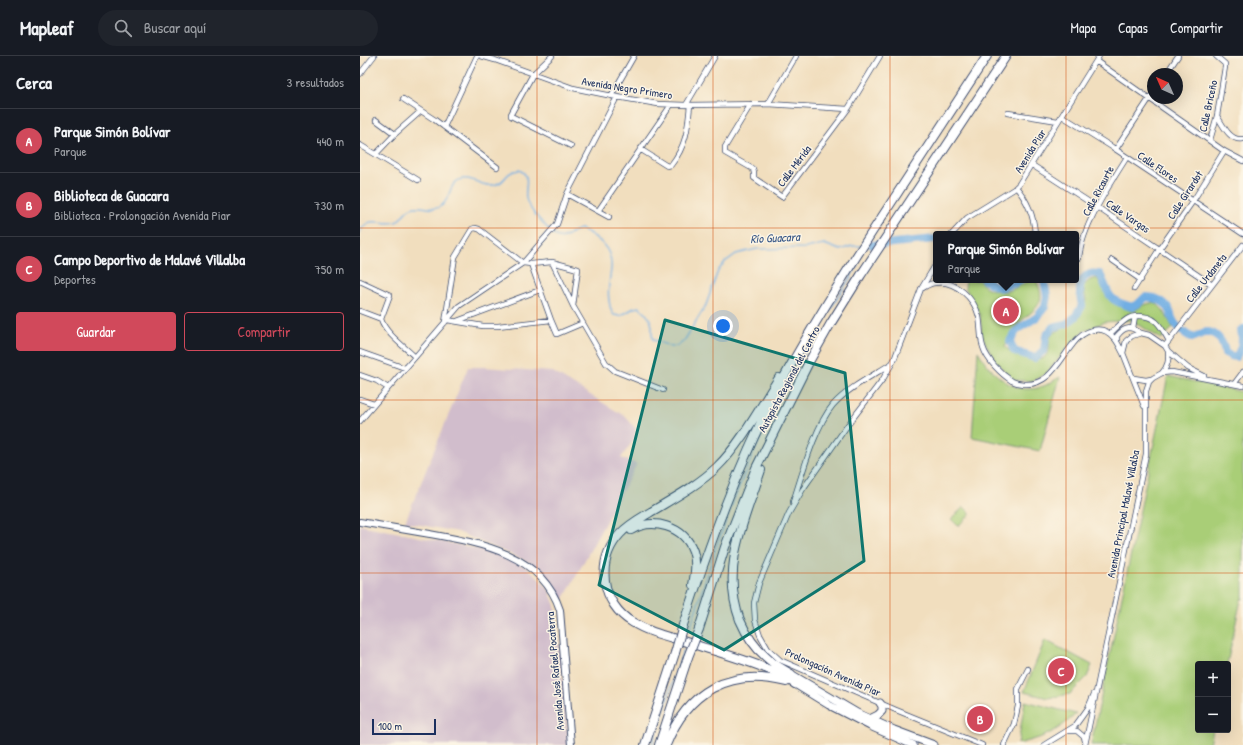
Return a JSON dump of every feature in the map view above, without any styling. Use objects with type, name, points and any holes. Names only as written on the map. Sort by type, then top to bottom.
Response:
[{"type":"highway","name":"Autopista Regional del Centro","points":[[645,745],[714,535],[731,490],[775,394],[826,304],[987,56]]},
{"type":"highway","name":"Autopista Regional del Centro","points":[[659,745],[728,540],[756,468],[789,400],[828,329],[861,276],[1006,56]]},
{"type":"highway","points":[[796,684],[769,670],[654,632],[630,621],[614,606],[607,594],[604,568],[610,550],[619,535],[625,529],[705,477],[718,466],[730,452],[782,372],[814,318],[826,304]]},
{"type":"highway","points":[[789,400],[764,460],[744,519],[732,572],[732,592],[745,631],[756,647],[766,658],[791,674]]},
{"type":"highway","points":[[684,625],[694,576],[695,561],[693,550],[682,536],[666,526],[650,524],[634,528],[622,536],[616,544],[608,561],[608,582],[614,598],[620,607],[636,620],[646,624],[761,662],[791,674]]},
{"type":"highway","points":[[666,745],[679,718],[691,703],[703,693],[727,682],[757,677],[796,684]]},
{"type":"main road","points":[[791,674],[851,710],[894,730],[934,745]]},
{"type":"main road","points":[[796,684],[829,705],[870,726],[913,745]]},
{"type":"main road","points":[[870,719],[882,711],[882,706],[880,703]]},
{"type":"street","points":[[360,74],[374,56]]},
{"type":"street","points":[[444,127],[477,56]]},
{"type":"street","name":"Avenida Negro Primero","points":[[481,56],[573,88],[617,98],[671,105],[768,104],[848,109]]},
{"type":"street","points":[[552,56],[534,74],[518,100],[511,116],[571,146]]},
{"type":"street","points":[[611,96],[634,56]]},
{"type":"street","points":[[640,149],[666,166],[671,165],[682,148],[685,140],[688,127],[688,105],[715,56]]},
{"type":"street","points":[[768,104],[796,56]]},
{"type":"street","name":"Calle Mérida","points":[[750,104],[724,150],[726,153],[752,169],[754,178],[782,197],[848,109],[880,56]]},
{"type":"street","name":"Avenida Piar","points":[[956,231],[967,218],[1016,187],[1024,178],[1099,56]]},
{"type":"street","points":[[1170,68],[1178,56]]},
{"type":"street","name":"Calle Briceño","points":[[1210,140],[1217,116],[1225,67],[1225,64],[1216,56]]},
{"type":"street","points":[[1096,61],[1147,96]]},
{"type":"street","points":[[360,421],[460,306],[523,263],[557,224],[567,194],[617,98]]},
{"type":"street","points":[[403,99],[444,127],[496,167]]},
{"type":"street","points":[[1116,149],[1147,102]]},
{"type":"street","points":[[1159,104],[1224,151],[1243,159]]},
{"type":"street","points":[[598,211],[671,105]]},
{"type":"street","points":[[376,154],[395,134],[421,111]]},
{"type":"street","points":[[1008,113],[1058,121]]},
{"type":"street","name":"Calle Flores","points":[[1062,116],[1116,149],[1243,234]]},
{"type":"street","points":[[1217,116],[1232,137],[1238,140],[1243,139]]},
{"type":"street","points":[[376,120],[395,134]]},
{"type":"street","points":[[360,145],[418,180]]},
{"type":"street","name":"Calle Girardot","points":[[1134,289],[1160,248],[1193,201],[1224,151]]},
{"type":"street","name":"Calle Ricaurte","points":[[1080,258],[1080,247],[1098,207],[1127,157]]},
{"type":"street","name":"Calle Vargas","points":[[1032,165],[1160,248],[1211,284]]},
{"type":"street","points":[[1016,187],[1023,194],[1029,208],[1035,231]]},
{"type":"street","points":[[567,194],[609,217]]},
{"type":"street","points":[[446,321],[454,257],[472,229],[475,228],[479,229],[523,263],[531,264],[552,262],[578,269],[573,306]]},
{"type":"street","name":"Calle Urdaneta","points":[[1165,346],[1211,284],[1243,245]]},
{"type":"street","points":[[1112,260],[1141,280]]},
{"type":"street","points":[[552,262],[573,306],[606,363],[615,371],[663,390]]},
{"type":"street","points":[[531,264],[557,334],[583,323]]},
{"type":"street","name":"Prolongación Avenida Piar","points":[[789,513],[803,489],[883,379],[894,360],[921,289],[933,269]]},
{"type":"street","points":[[931,273],[931,279],[933,282]]},
{"type":"street","points":[[360,281],[390,295],[382,322],[392,335],[415,357]]},
{"type":"street","points":[[921,289],[934,283]]},
{"type":"street","points":[[946,283],[956,287],[968,297],[976,309],[983,347],[988,358],[1013,381],[1020,384],[1030,385],[1041,382],[1064,358],[1072,344],[1084,333],[1095,329],[1100,330],[1110,334],[1117,342],[1134,378],[1145,408]]},
{"type":"street","points":[[456,322],[540,290]]},
{"type":"street","points":[[360,311],[382,319]]},
{"type":"street","points":[[1133,328],[1135,316]]},
{"type":"street","points":[[1110,334],[1127,318],[1147,316],[1160,325],[1169,340]]},
{"type":"street","points":[[446,321],[483,326],[498,326],[551,320]]},
{"type":"street","points":[[1117,342],[1117,336],[1121,332],[1127,328],[1133,328],[1141,333],[1149,335],[1165,346],[1168,351],[1188,368],[1209,379]]},
{"type":"street","points":[[1123,353],[1128,338],[1141,333]]},
{"type":"street","points":[[1134,378],[1146,380],[1153,378],[1162,372],[1169,360],[1168,351]]},
{"type":"street","points":[[360,352],[406,368]]},
{"type":"street","name":"Prolongación Avenida Piar","points":[[892,363],[851,390],[833,404],[822,420],[789,513],[759,583],[754,603],[755,620],[760,635],[768,649],[780,660],[982,745]]},
{"type":"street","points":[[1162,372],[1172,372],[1243,386]]},
{"type":"street","points":[[1234,384],[1243,372]]},
{"type":"street","points":[[360,375],[377,381],[388,388]]},
{"type":"street","name":"Avenida Principal Malavé Villalba","points":[[1085,745],[1146,454],[1146,391],[1153,378]]},
{"type":"street","points":[[360,399],[374,404]]},
{"type":"street","name":"Avenida José Rafael Pocaterra","points":[[360,522],[482,545],[517,560],[538,574],[550,587],[560,610],[571,745]]},
{"type":"street","points":[[1004,745],[1014,724],[1018,706],[1018,689],[1028,669]]},
{"type":"street","points":[[1044,745],[1074,726],[1081,719],[1088,708],[1098,685]]},
{"type":"street","points":[[1063,733],[1072,730],[1077,731],[1084,737],[1085,745]]},
{"type":"highlighted area","points":[[665,320],[845,373],[864,561],[724,650],[599,585]]},
{"type":"shaded area","points":[[468,367],[553,372],[626,417],[636,429],[635,438],[621,458],[637,464],[562,602],[555,588],[546,576],[531,563],[458,532],[405,522]]},
{"type":"shaded area","points":[[360,525],[484,550],[512,560],[528,568],[548,588],[555,606],[569,745],[360,745]]},
{"type":"green space","points":[[1097,278],[1111,302],[1133,312],[1143,305],[1155,302],[1163,310],[1173,328],[1161,339],[1132,320],[1104,322],[1084,331],[1068,347],[1046,374],[1033,381],[1013,380],[996,362],[987,346],[982,335],[980,315],[965,287],[966,283],[982,283],[989,289],[1007,291],[1024,283],[1037,283],[1041,295],[1038,305],[1019,323],[1005,347],[1011,352],[1033,361],[1044,358],[1049,351],[1049,339],[1053,333],[1072,324],[1079,318],[1086,300],[1083,286],[1090,280]]},
{"type":"green space","points":[[978,351],[989,367],[1004,381],[1021,388],[1031,389],[1041,387],[1060,377],[1040,451],[972,437]]},
{"type":"green space","points":[[1168,376],[1243,392],[1243,599],[1241,599],[1228,661],[1195,661],[1195,733],[1212,733],[1210,745],[1091,745]]},
{"type":"green space","points":[[964,507],[971,514],[958,526],[951,519]]},
{"type":"green space","points":[[1045,640],[1092,665],[1087,677],[1070,694],[1048,698],[1024,692]]},
{"type":"green space","points":[[1025,701],[1076,714],[1062,726],[1049,734],[1018,744]]},
{"type":"waterway","name":"Río Guacara","points":[[360,232],[367,223],[396,222],[411,208],[418,207],[434,209],[441,206],[447,199],[454,184],[462,179],[470,179],[482,184],[492,185],[500,183],[508,175],[519,170],[523,172],[527,182],[527,203],[538,218],[554,235],[558,237],[565,237],[582,229],[594,236],[607,249],[611,262],[608,296],[610,308],[614,315],[620,316],[634,308],[639,307],[646,313],[651,321],[654,340],[672,347],[679,345],[684,341],[706,305],[718,271],[725,262],[736,254],[757,249],[806,248],[824,244],[840,250],[852,246],[860,246]]},
{"type":"waterway","name":"Río Guacara","points":[[872,245],[933,239]]},
{"type":"waterway","points":[[690,629],[723,527],[771,415],[798,364],[858,265]]},
{"type":"waterway","name":"Río Guacara","points":[[1045,283],[1047,296],[1045,307],[1037,317],[1017,330],[1010,341],[1014,351],[1035,358],[1044,350],[1046,336],[1053,327],[1066,324],[1075,317],[1082,306],[1080,292],[1081,283],[1086,276],[1091,274],[1100,274],[1110,296],[1117,302],[1132,307],[1145,297],[1152,297],[1161,301],[1169,309],[1175,324],[1184,333],[1193,337],[1207,332],[1215,334],[1221,341],[1225,353],[1231,356],[1236,357],[1240,350],[1242,344],[1241,330],[1243,329]]},
{"type":"waterway","name":"Río Guacara","points":[[990,283],[1000,288],[1016,283]]},
{"type":"waterway","points":[[652,745],[683,651]]},
{"type":"place","name":"Parque Simón Bolívar","points":[[1006,311]]},
{"type":"place","name":"Campo Deportivo de Malavé Villalba","points":[[1061,671]]},
{"type":"place","name":"Biblioteca de Guacara","points":[[980,719]]}]
